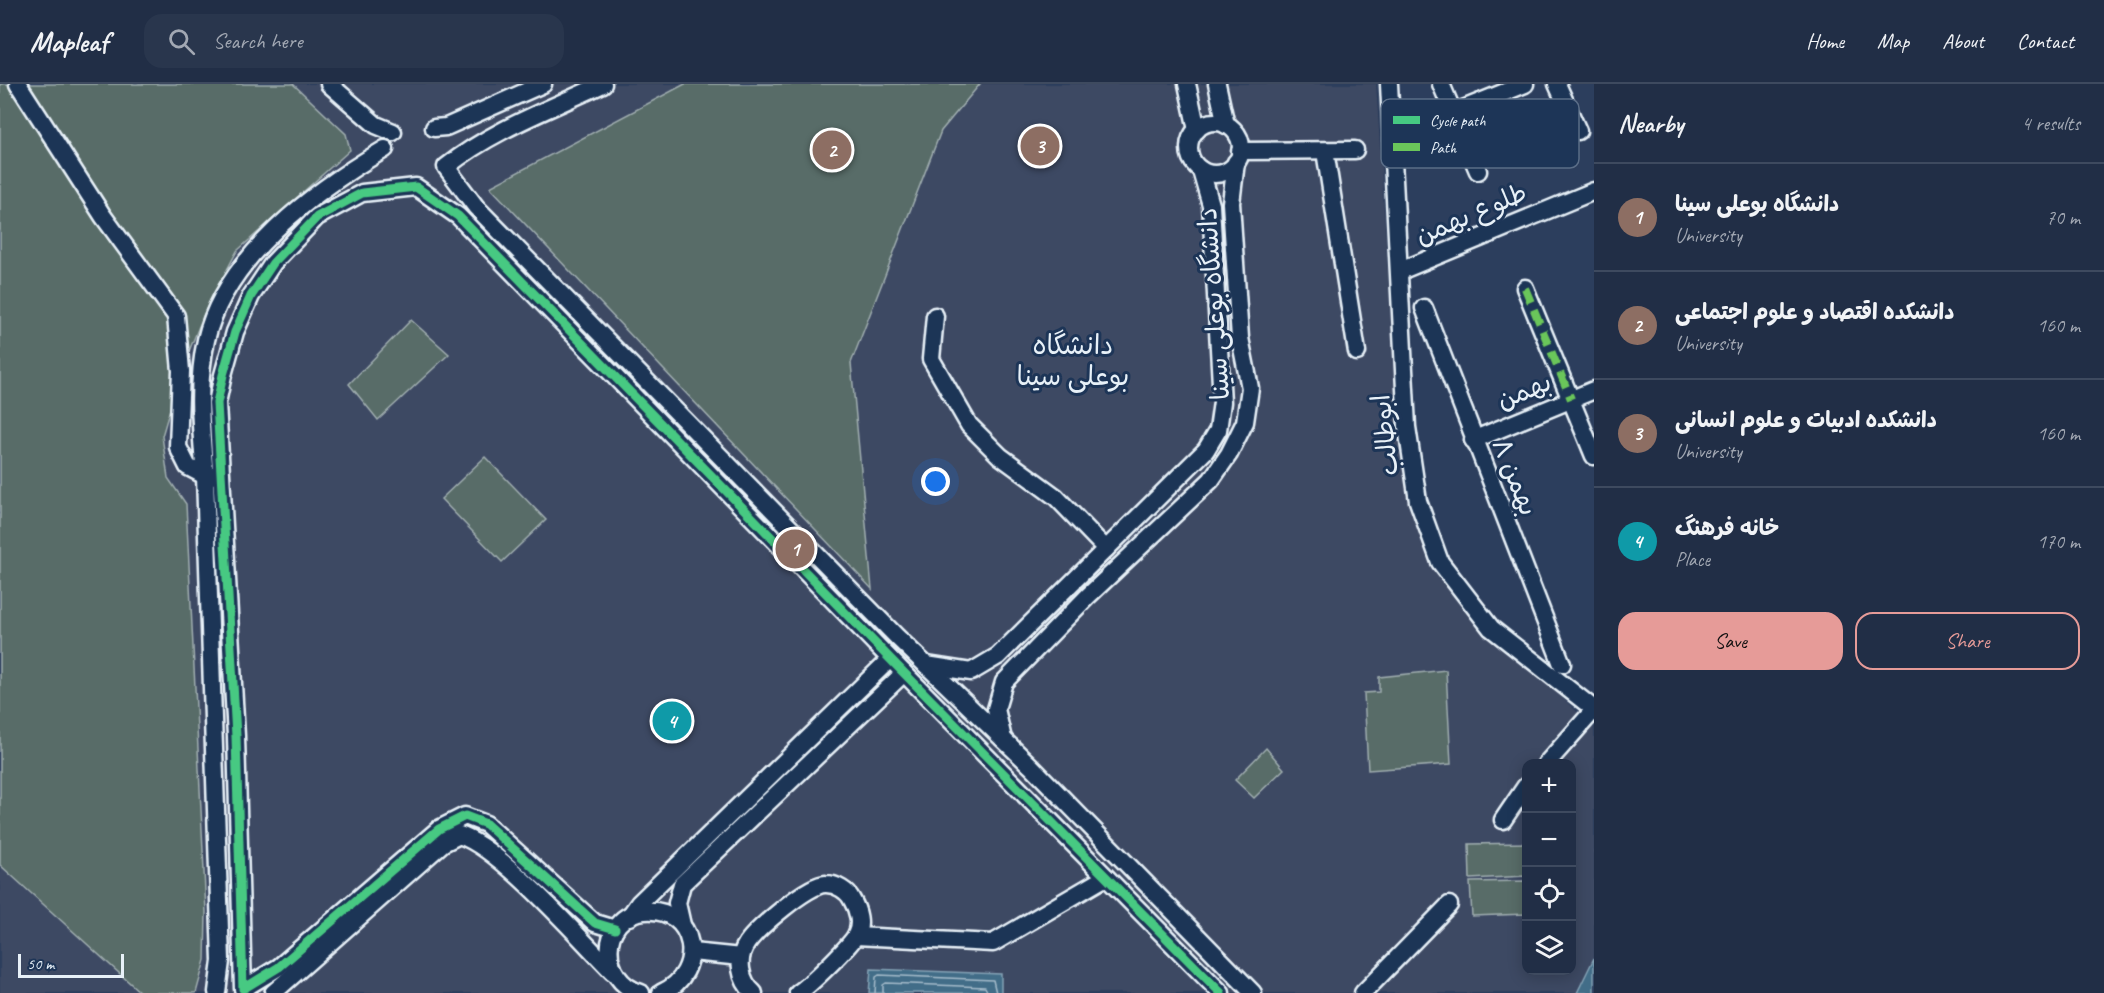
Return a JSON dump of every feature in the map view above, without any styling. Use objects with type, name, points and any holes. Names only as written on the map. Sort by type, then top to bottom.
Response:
[{"type":"street","points":[[18,84],[103,216],[176,316],[181,371],[178,447],[188,467],[213,476]]},
{"type":"street","points":[[329,84],[376,125],[393,132]]},
{"type":"street","points":[[434,128],[446,127],[543,84]]},
{"type":"street","points":[[603,84],[497,133],[446,167],[484,216],[1253,993]]},
{"type":"street","points":[[1187,84],[1197,130]]},
{"type":"street","points":[[1217,84],[1226,124],[1237,135],[1238,157]]},
{"type":"street","name":"ابوطالب","points":[[1389,84],[1390,99]]},
{"type":"street","points":[[1441,84],[1448,99]]},
{"type":"street","points":[[1489,99],[1526,84]]},
{"type":"street","points":[[1557,84],[1564,99]]},
{"type":"street","points":[[1226,124],[1210,122],[1192,136],[1189,151],[1191,158],[1201,170],[1216,174],[1224,172],[1238,157],[1356,150]]},
{"type":"street","points":[[246,991],[236,736],[213,476],[199,397],[206,339],[228,287],[259,246],[347,171],[385,149]]},
{"type":"street","points":[[1325,151],[1357,352]]},
{"type":"street","name":"دانشگاه بوعلی سینا","points":[[1004,740],[996,709],[1004,682],[1088,596],[1211,480],[1229,454],[1245,422],[1250,388],[1240,338],[1231,203],[1238,157]]},
{"type":"street","name":"ابوطالب","points":[[1394,168],[1407,427],[1418,501],[1440,562],[1491,628],[1594,710]]},
{"type":"street","name":"دانشگاه بوعلی سینا","points":[[926,665],[971,672],[998,656],[1206,450],[1218,430],[1222,402],[1211,205],[1201,170]]},
{"type":"street","points":[[246,991],[230,987],[217,992],[221,961],[213,476],[217,403],[223,375],[243,314],[273,263],[317,217],[362,193],[416,187],[458,216],[904,674],[1221,993]]},
{"type":"street","name":"طلوع بهمن","points":[[1400,271],[1594,191]]},
{"type":"street","points":[[1526,288],[1594,456]]},
{"type":"street","name":"بهمن ۸","points":[[1424,308],[1473,440],[1562,664]]},
{"type":"street","points":[[935,316],[931,360],[969,425],[1000,456],[1056,497],[1107,549]]},
{"type":"street","name":"بهمن","points":[[1473,440],[1594,390]]},
{"type":"street","points":[[613,972],[608,950],[615,929],[890,659]]},
{"type":"street","points":[[672,993],[690,966],[692,952],[677,903],[682,884],[904,674]]},
{"type":"street","points":[[1550,759],[1594,710]]},
{"type":"street","points":[[1503,820],[1522,793]]},
{"type":"street","points":[[246,991],[279,967],[439,829],[465,816],[486,824],[595,923],[615,929]]},
{"type":"street","points":[[273,993],[443,843],[459,835],[474,840],[521,881],[622,983],[641,993]]},
{"type":"street","points":[[856,936],[993,943],[1106,877]]},
{"type":"street","points":[[754,993],[741,973],[741,957],[747,943],[802,892],[815,885],[827,884],[840,888],[851,897],[859,914],[856,936],[798,993]]},
{"type":"street","points":[[1363,993],[1449,905]]},
{"type":"street","points":[[629,917],[643,911],[657,911],[670,916],[682,925]]},
{"type":"street","points":[[692,952],[741,957]]},
{"type":"street","points":[[661,993],[673,988],[683,979]]},
{"type":"shaded area","name":"دانشگاه بوعلی سینا","points":[[99,84],[1376,84],[1398,428],[1415,500],[1457,598],[1594,728],[1594,993],[0,993],[0,665]]},
{"type":"green space","points":[[0,84],[293,84],[346,134],[350,150],[237,251],[206,309],[181,371],[162,436],[168,478],[186,504],[206,912],[205,960],[196,993],[141,993],[0,865]]},
{"type":"green space","points":[[685,84],[980,84],[941,131],[851,363],[872,589],[490,187]]},
{"type":"green space","points":[[411,320],[449,354],[378,420],[349,384]]},
{"type":"green space","points":[[485,457],[546,520],[502,562],[441,499]]},
{"type":"green space","points":[[1446,670],[1451,764],[1368,770],[1364,693],[1379,692],[1379,677]]},
{"type":"green space","points":[[1266,748],[1284,769],[1254,798],[1235,780]]},
{"type":"green space","points":[[1522,843],[1522,876],[1470,879],[1469,844]]},
{"type":"green space","points":[[1522,881],[1522,914],[1472,916],[1470,882]]},
{"type":"water","points":[[1594,958],[1594,993],[1577,993]]},
{"type":"water","points":[[871,969],[1001,974],[1001,993],[869,993]]},
{"type":"marked path","points":[[1525,288],[1571,399]]},
{"type":"cycle path","points":[[615,929],[595,923],[486,824],[465,816],[439,829],[279,967],[243,989],[236,736],[217,403],[235,332],[251,296],[273,263],[317,217],[362,193],[416,187],[458,216],[904,673],[1221,993]]},
{"type":"place","name":"دانشکده ادبیات و علوم انسانی","points":[[1040,146]]},
{"type":"place","name":"دانشکده اقتصاد و علوم اجتماعی","points":[[832,150]]},
{"type":"place","name":"دانشگاه بوعلی سینا","points":[[795,549]]},
{"type":"place","name":"خانه فرهنگ","points":[[672,721]]},
{"type":"district","name":"دانشگاه بوعلی سینا","points":[[1073,360]]}]
